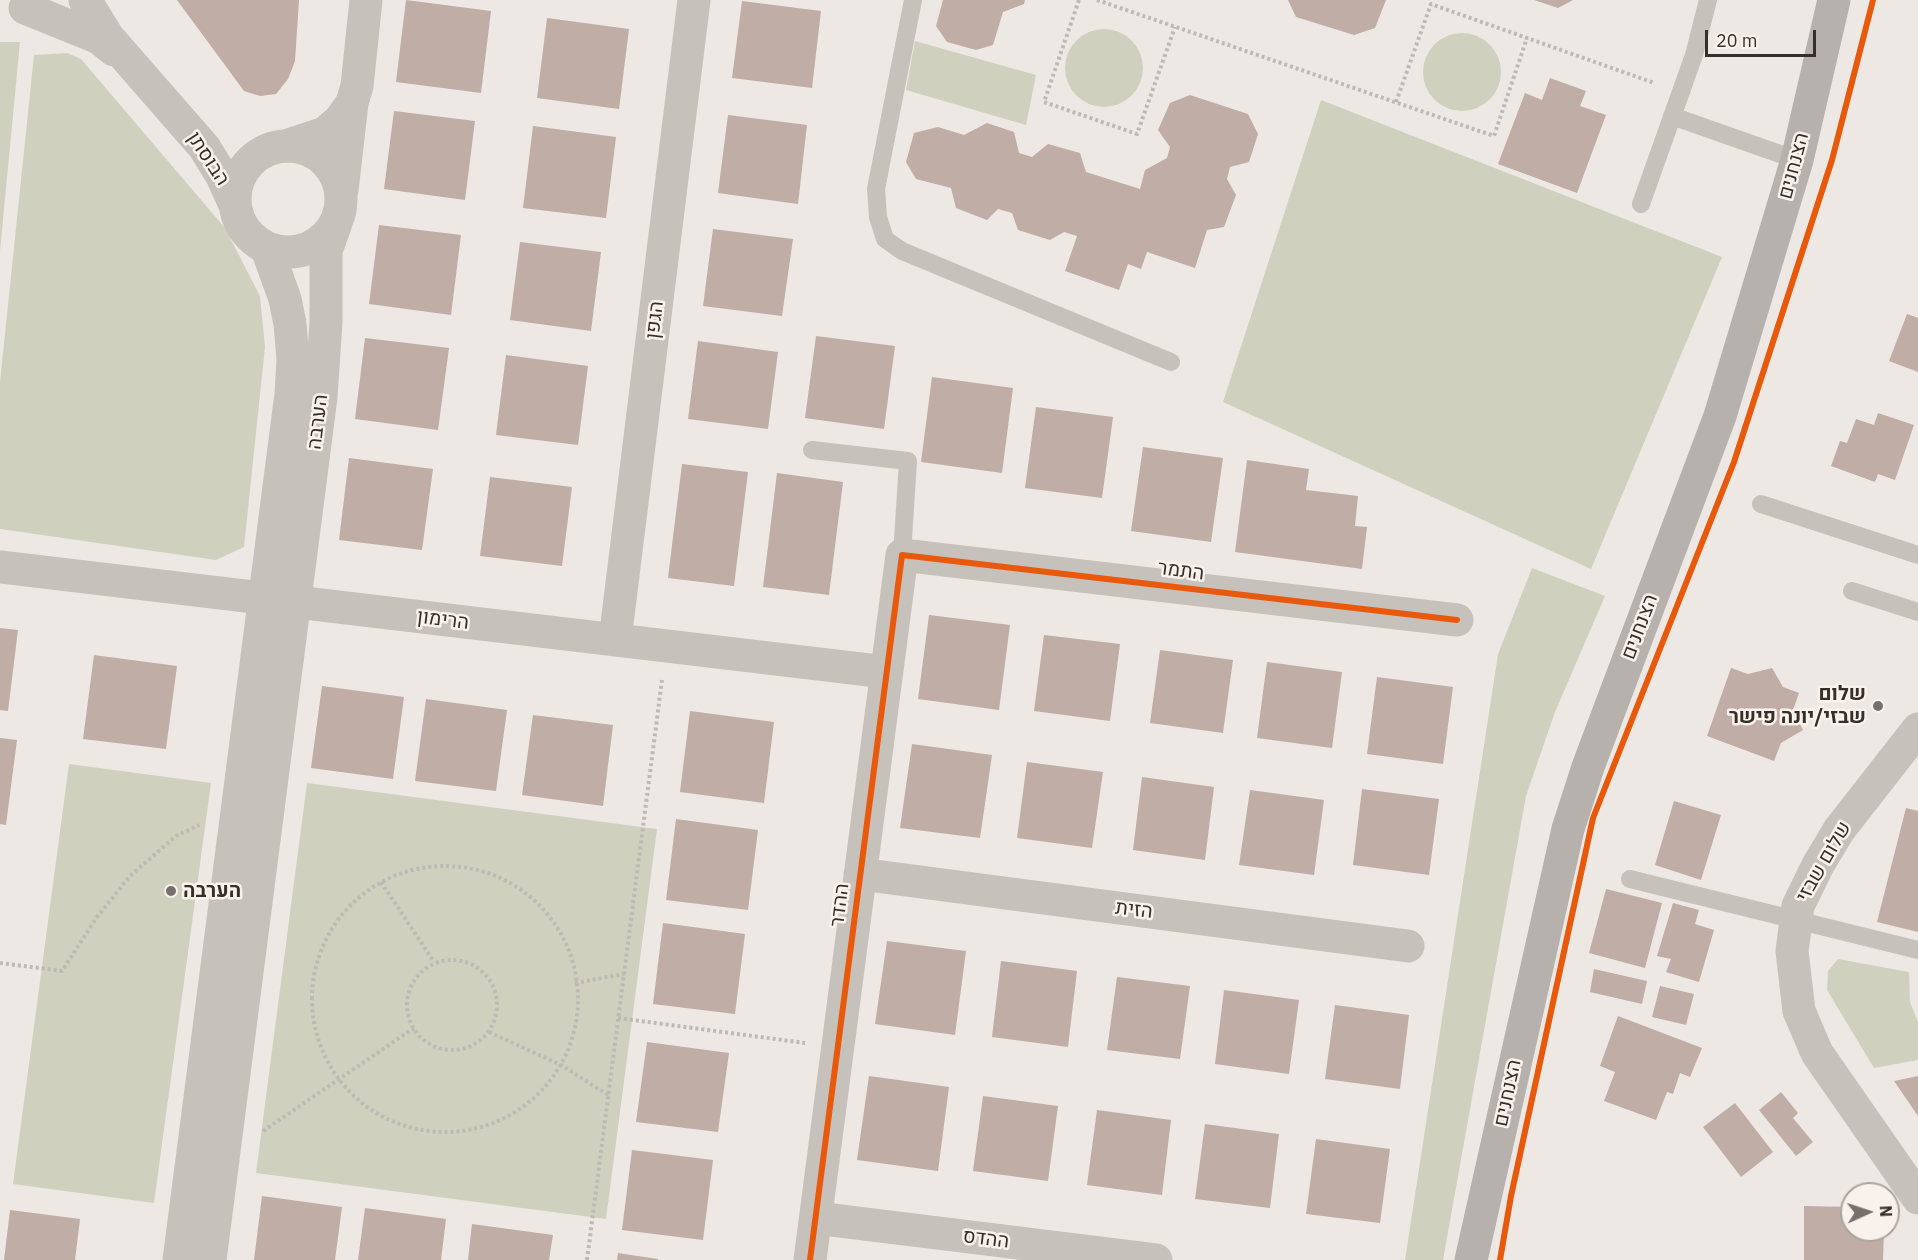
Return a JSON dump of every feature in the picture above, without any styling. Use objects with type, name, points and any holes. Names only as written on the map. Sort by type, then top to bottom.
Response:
[{"type":"main road","name":"הצנחנים","points":[[1471,1260],[1568,828],[1592,756],[1720,416],[1797,160],[1834,0]]},
{"type":"street","name":"הבוסתן","points":[[85,0],[108,37],[204,147],[222,176],[235,206]]},
{"type":"street","points":[[352,103],[340,120],[325,132],[277,148],[252,160],[241,174],[235,206],[241,223],[251,238],[267,249],[285,253],[304,251],[323,241],[335,226],[341,209],[366,0]]},
{"type":"street","name":"הגפן","points":[[615,640],[694,0]]},
{"type":"street","name":"הבוסתן","points":[[23,5],[99,38],[130,62]]},
{"type":"street","name":"הבוסתן","points":[[177,114],[197,130],[223,142],[277,148]]},
{"type":"street","points":[[277,148],[308,149],[324,159],[335,173],[342,190]]},
{"type":"street","name":"הערבה","points":[[179,1260],[238,806],[321,397],[326,322],[326,251],[335,226]]},
{"type":"street","name":"הערבה","points":[[210,1260],[226,1135],[280,601],[293,360],[285,299],[267,249]]},
{"type":"street","name":"התמר","points":[[902,555],[1456,620]]},
{"type":"street","name":"ההדר","points":[[810,1260],[902,555]]},
{"type":"street","name":"הרימון","points":[[0,567],[886,672]]},
{"type":"street","name":"שלום שבזי","points":[[1918,729],[1839,831],[1798,906],[1792,951],[1799,1011],[1817,1053],[1918,1198]]},
{"type":"street","name":"הזית","points":[[860,874],[1408,946]]},
{"type":"street","name":"ההדס","points":[[816,1218],[1156,1260]]},
{"type":"lane","points":[[913,0],[876,189],[878,217],[885,239],[902,251],[1171,362]]},
{"type":"lane","points":[[1641,204],[1694,55],[1708,0]]},
{"type":"lane","points":[[1672,116],[1797,160]]},
{"type":"lane","points":[[812,450],[908,461],[902,555]]},
{"type":"lane","points":[[1761,504],[1918,555]]},
{"type":"lane","points":[[1852,591],[1918,612]]},
{"type":"lane","points":[[1630,879],[1918,950]]},
{"type":"path","points":[[1079,0],[1044,102],[1137,134],[1174,27]]},
{"type":"path","points":[[1097,0],[1494,136],[1527,38]]},
{"type":"path","points":[[1396,102],[1431,4],[1680,93]]},
{"type":"path","points":[[586,1260],[666,646]]},
{"type":"path","points":[[0,963],[62,971],[97,916],[130,876],[176,836],[238,806]]},
{"type":"path","points":[[454,864],[500,875],[549,913],[572,953],[575,983],[579,1014],[566,1059],[540,1095],[501,1121],[476,1130],[429,1132],[384,1119],[358,1101],[328,1065],[313,1020],[313,974],[334,923],[367,889],[409,869],[454,864]]},
{"type":"path","points":[[381,882],[434,962]]},
{"type":"path","points":[[454,959],[469,962],[483,970],[493,983],[497,998],[497,1014],[489,1032],[478,1043],[463,1049],[447,1050],[423,1040],[414,1028],[408,1015],[407,999],[412,984],[421,971],[434,962],[454,959]]},
{"type":"path","points":[[575,983],[624,974]]},
{"type":"path","points":[[618,1018],[838,1047]]},
{"type":"path","points":[[226,1135],[251,1139],[414,1028]]},
{"type":"path","points":[[489,1032],[561,1065],[608,1095]]},
{"type":"green space","points":[[1104,29],[1119,32],[1132,40],[1140,53],[1143,68],[1140,83],[1132,96],[1119,104],[1104,107],[1089,104],[1076,96],[1068,83],[1065,68],[1068,53],[1076,40],[1089,32]]},
{"type":"green space","points":[[1462,33],[1477,36],[1494,50],[1501,72],[1498,87],[1484,104],[1462,111],[1447,108],[1430,94],[1423,72],[1426,57],[1440,40]]},
{"type":"green space","points":[[915,41],[1036,75],[1026,125],[906,90]]},
{"type":"green space","points":[[0,42],[20,42],[0,251]]},
{"type":"green space","points":[[67,53],[81,59],[225,228],[260,296],[265,347],[244,547],[216,560],[0,529],[0,382],[34,55]]},
{"type":"green space","points":[[1321,100],[1722,257],[1591,569],[1223,402]]},
{"type":"green space","points":[[1532,568],[1605,596],[1555,712],[1526,796],[1443,1260],[1405,1260],[1498,654]]},
{"type":"green space","points":[[69,764],[211,783],[154,1203],[13,1184]]},
{"type":"green space","points":[[307,783],[657,829],[606,1219],[256,1173]]},
{"type":"green space","points":[[1838,959],[1909,972],[1910,1002],[1918,1022],[1918,1060],[1874,1068],[1827,990],[1828,971]]},
{"type":"building","points":[[177,0],[299,0],[295,61],[288,79],[276,94],[260,96],[244,91]]},
{"type":"building","points":[[406,0],[491,11],[481,93],[396,82]]},
{"type":"building","points":[[943,0],[1025,0],[1024,4],[1003,12],[993,45],[976,50],[947,42],[936,26]]},
{"type":"building","points":[[1288,0],[1386,0],[1375,28],[1354,35],[1296,17]]},
{"type":"building","points":[[1534,0],[1573,0],[1558,8]]},
{"type":"building","points":[[742,1],[821,11],[812,88],[732,78]]},
{"type":"building","points":[[547,18],[629,29],[619,109],[537,98]]},
{"type":"building","points":[[1550,78],[1586,91],[1580,106],[1606,115],[1577,193],[1498,164],[1525,93],[1542,100]]},
{"type":"building","points":[[1190,95],[1248,114],[1258,134],[1249,162],[1230,167],[1227,179],[1236,195],[1224,227],[1207,230],[1195,268],[1147,252],[1141,269],[1128,264],[1119,290],[1065,271],[1077,236],[1064,232],[1050,240],[1018,230],[1012,213],[998,209],[987,220],[956,208],[951,188],[916,179],[906,162],[914,133],[938,127],[964,135],[987,123],[1014,132],[1019,153],[1032,157],[1048,144],[1080,153],[1086,172],[1140,189],[1145,170],[1167,158],[1170,147],[1158,130],[1170,103]]},
{"type":"building","points":[[394,111],[475,121],[465,200],[384,189]]},
{"type":"building","points":[[728,115],[807,125],[798,204],[718,193]]},
{"type":"building","points":[[533,126],[616,137],[606,218],[523,208]]},
{"type":"building","points":[[379,225],[461,235],[451,315],[369,304]]},
{"type":"building","points":[[713,229],[793,239],[782,316],[703,306]]},
{"type":"building","points":[[520,242],[601,252],[591,331],[510,320]]},
{"type":"building","points":[[1907,314],[1918,318],[1918,372],[1889,361]]},
{"type":"building","points":[[816,336],[895,346],[884,429],[805,418]]},
{"type":"building","points":[[365,338],[449,348],[438,430],[355,419]]},
{"type":"building","points":[[698,341],[778,352],[768,429],[688,419]]},
{"type":"building","points":[[506,355],[588,366],[578,445],[496,435]]},
{"type":"building","points":[[932,377],[1013,388],[1002,473],[921,462]]},
{"type":"building","points":[[1036,407],[1113,417],[1102,498],[1025,488]]},
{"type":"building","points":[[1878,413],[1914,425],[1895,480],[1878,474],[1875,482],[1831,466],[1840,441],[1847,443],[1856,419],[1874,425]]},
{"type":"building","points":[[1143,447],[1223,458],[1211,542],[1131,531]]},
{"type":"building","points":[[349,458],[433,469],[422,550],[339,540]]},
{"type":"building","points":[[1247,460],[1309,469],[1306,490],[1358,496],[1355,526],[1367,527],[1362,569],[1235,552]]},
{"type":"building","points":[[682,464],[748,472],[734,586],[668,578]]},
{"type":"building","points":[[777,473],[843,482],[829,595],[763,587]]},
{"type":"building","points":[[490,477],[572,487],[562,566],[480,556]]},
{"type":"building","points":[[929,615],[1010,625],[999,710],[918,699]]},
{"type":"building","points":[[0,628],[18,630],[8,711],[0,710]]},
{"type":"building","points":[[1044,635],[1120,644],[1110,721],[1034,711]]},
{"type":"building","points":[[1160,650],[1233,660],[1223,733],[1150,723]]},
{"type":"building","points":[[94,655],[177,666],[166,749],[83,739]]},
{"type":"building","points":[[1267,662],[1342,672],[1332,748],[1257,738]]},
{"type":"building","points":[[1731,668],[1748,674],[1772,668],[1783,687],[1799,693],[1793,710],[1803,730],[1781,743],[1774,761],[1707,736]]},
{"type":"building","points":[[1377,677],[1453,687],[1443,764],[1367,754]]},
{"type":"building","points":[[322,686],[404,697],[393,779],[311,768]]},
{"type":"building","points":[[426,699],[507,710],[496,791],[415,781]]},
{"type":"building","points":[[690,711],[774,722],[764,803],[680,792]]},
{"type":"building","points":[[533,715],[613,725],[603,806],[522,795]]},
{"type":"building","points":[[0,738],[17,740],[6,825],[0,824]]},
{"type":"building","points":[[912,744],[992,755],[980,838],[900,828]]},
{"type":"building","points":[[1027,762],[1103,772],[1092,848],[1017,838]]},
{"type":"building","points":[[1142,777],[1214,787],[1205,860],[1133,850]]},
{"type":"building","points":[[1362,789],[1439,799],[1429,875],[1353,865]]},
{"type":"building","points":[[1250,790],[1324,800],[1314,875],[1239,865]]},
{"type":"building","points":[[1674,801],[1721,815],[1701,880],[1655,865]]},
{"type":"building","points":[[1906,808],[1918,811],[1918,932],[1877,922]]},
{"type":"building","points":[[676,819],[758,830],[748,910],[666,900]]},
{"type":"building","points":[[1606,889],[1662,903],[1645,968],[1589,953]]},
{"type":"building","points":[[1673,903],[1699,910],[1695,924],[1714,930],[1699,982],[1666,972],[1671,959],[1657,956]]},
{"type":"building","points":[[663,923],[745,934],[735,1014],[653,1004]]},
{"type":"building","points":[[887,941],[966,951],[955,1035],[875,1024]]},
{"type":"building","points":[[1001,961],[1077,971],[1068,1047],[992,1037]]},
{"type":"building","points":[[1594,969],[1647,981],[1642,1004],[1590,992]]},
{"type":"building","points":[[1117,977],[1190,986],[1180,1059],[1107,1050]]},
{"type":"building","points":[[1660,986],[1694,994],[1686,1025],[1652,1017]]},
{"type":"building","points":[[1224,990],[1299,1000],[1289,1074],[1215,1064]]},
{"type":"building","points":[[1335,1005],[1409,1015],[1400,1089],[1325,1079]]},
{"type":"building","points":[[1618,1016],[1702,1048],[1690,1077],[1680,1073],[1673,1094],[1667,1092],[1656,1120],[1604,1101],[1615,1072],[1600,1066]]},
{"type":"building","points":[[647,1042],[729,1053],[718,1132],[636,1122]]},
{"type":"building","points":[[869,1076],[949,1087],[938,1171],[857,1160]]},
{"type":"building","points":[[1918,1076],[1918,1116],[1894,1081]]},
{"type":"building","points":[[1781,1092],[1798,1113],[1793,1118],[1813,1142],[1796,1156],[1759,1110]]},
{"type":"building","points":[[983,1096],[1058,1106],[1048,1181],[973,1171]]},
{"type":"building","points":[[1735,1103],[1773,1152],[1741,1177],[1703,1127]]},
{"type":"building","points":[[1097,1110],[1171,1120],[1162,1195],[1087,1185]]},
{"type":"building","points":[[1205,1124],[1279,1134],[1270,1208],[1195,1199]]},
{"type":"building","points":[[1316,1139],[1390,1149],[1380,1223],[1306,1214]]},
{"type":"building","points":[[632,1150],[713,1160],[703,1240],[622,1230]]},
{"type":"building","points":[[262,1196],[342,1207],[335,1260],[254,1260]]},
{"type":"building","points":[[1804,1206],[1840,1207],[1840,1242],[1884,1242],[1883,1260],[1804,1260]]},
{"type":"building","points":[[365,1208],[446,1219],[441,1260],[358,1260]]},
{"type":"building","points":[[10,1210],[80,1219],[75,1260],[4,1260]]},
{"type":"building","points":[[472,1224],[553,1235],[549,1260],[468,1260]]},
{"type":"building","points":[[618,1253],[658,1259],[658,1260],[617,1260]]},
{"type":"cycle path","points":[[1500,1260],[1511,1196],[1593,818],[1734,462],[1832,160],[1873,0]]},
{"type":"cycle path","points":[[810,1260],[902,555],[1457,620]]},
{"type":"place","name":"שלום שבזי/יונה פישר","points":[[1878,706]]},
{"type":"place","name":"הערבה","points":[[171,891]]}]
